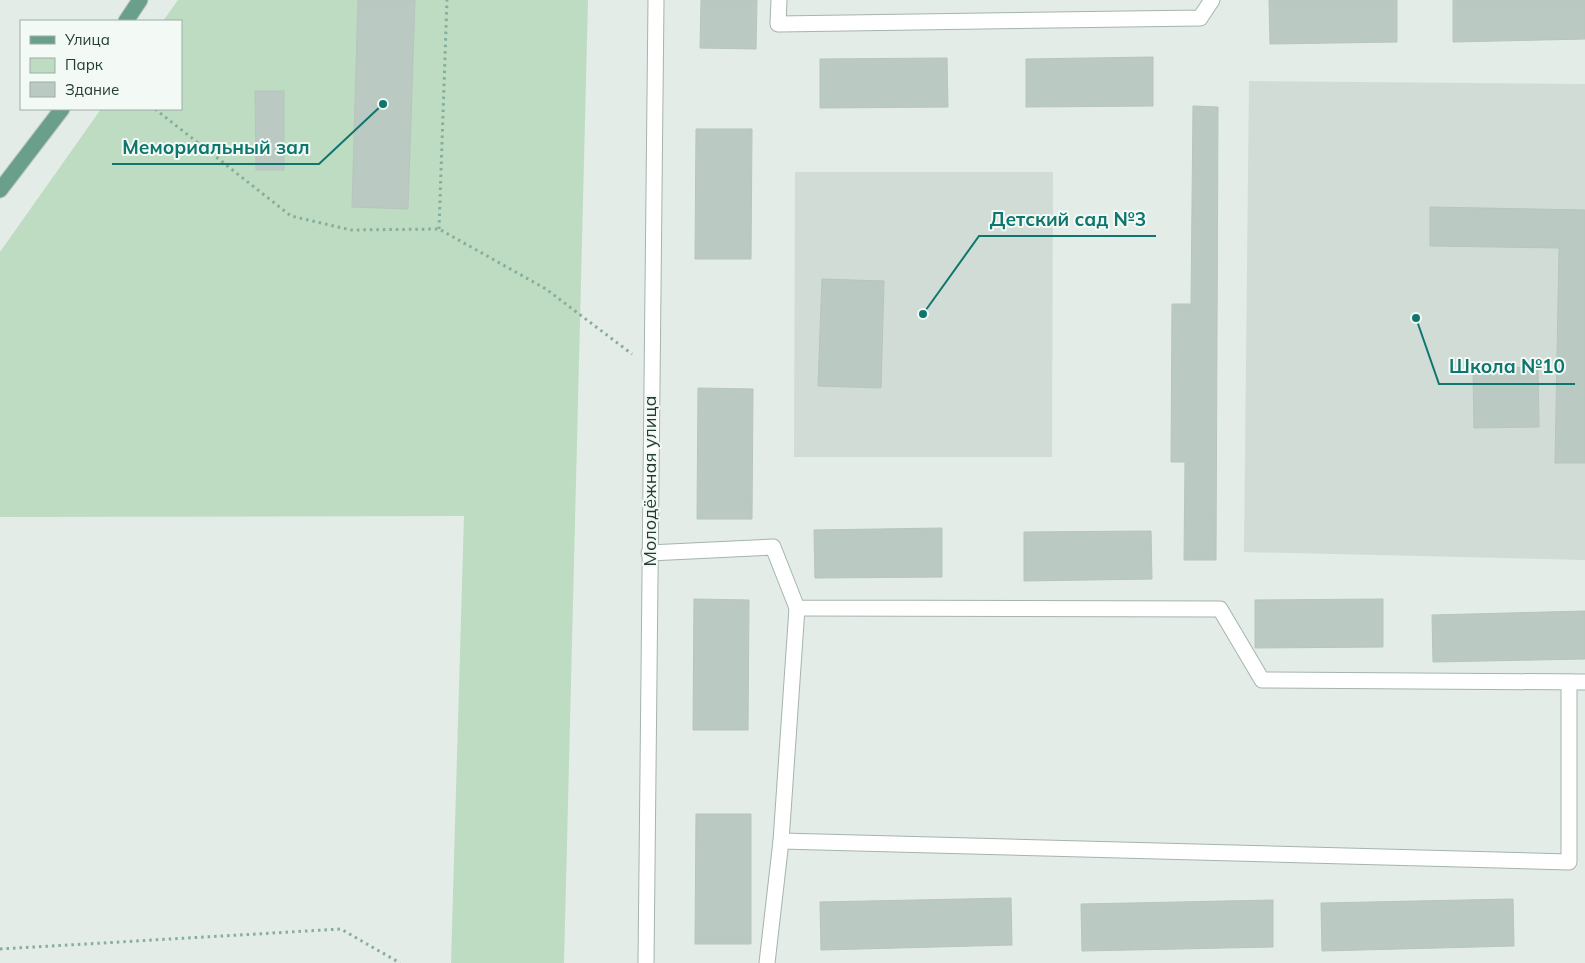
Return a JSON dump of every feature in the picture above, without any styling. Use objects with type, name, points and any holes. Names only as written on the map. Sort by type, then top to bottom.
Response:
[{"type":"main road","points":[[127,20],[140,0]]},
{"type":"main road","points":[[0,190],[61,110]]},
{"type":"street","name":"Молодёжная улица","points":[[646,963],[650,368],[656,0]]},
{"type":"street","points":[[779,0],[778,24],[1200,18],[1212,0]]},
{"type":"street","points":[[649,553],[773,547],[797,608],[781,842],[767,963]]},
{"type":"street","points":[[797,608],[1220,609],[1262,680],[1585,682]]},
{"type":"street","points":[[781,842],[1569,862],[1569,682]]},
{"type":"path","points":[[439,229],[446,0]]},
{"type":"path","points":[[156,110],[290,216],[352,230],[439,229],[546,289],[650,368]]},
{"type":"path","points":[[0,949],[341,929],[400,963]]},
{"type":"shaded area","points":[[1249,81],[1585,84],[1585,560],[1244,552]]},
{"type":"shaded area","points":[[795,172],[1053,172],[1052,457],[794,457]]},
{"type":"green space","points":[[178,0],[588,0],[564,963],[451,963],[464,516],[0,517],[0,252],[100,110],[182,110],[182,20],[164,20]]},
{"type":"building","points":[[358,0],[415,0],[408,209],[352,207]]},
{"type":"building","points":[[701,0],[757,0],[756,49],[700,48]]},
{"type":"building","points":[[1269,0],[1397,0],[1397,42],[1270,44]]},
{"type":"building","points":[[1453,0],[1585,0],[1585,39],[1453,42]]},
{"type":"building","points":[[1153,57],[1153,106],[1026,107],[1026,59]]},
{"type":"building","points":[[947,58],[948,107],[820,108],[820,59]]},
{"type":"building","points":[[255,91],[284,91],[284,170],[256,170]]},
{"type":"building","points":[[1193,106],[1218,107],[1216,560],[1184,560],[1185,462],[1171,462],[1172,304],[1191,304]]},
{"type":"building","points":[[696,129],[752,129],[751,259],[695,259]]},
{"type":"building","points":[[1430,207],[1585,210],[1585,463],[1555,463],[1559,248],[1430,246]]},
{"type":"building","points":[[822,279],[884,281],[881,388],[818,386]]},
{"type":"building","points":[[1538,367],[1539,427],[1474,428],[1473,369]]},
{"type":"building","points":[[698,388],[753,389],[752,519],[697,519]]},
{"type":"building","points":[[942,528],[942,577],[815,578],[814,530]]},
{"type":"building","points":[[1151,531],[1152,579],[1024,581],[1024,532]]},
{"type":"building","points":[[694,599],[749,600],[748,730],[693,730]]},
{"type":"building","points":[[1383,599],[1383,647],[1255,648],[1255,600]]},
{"type":"building","points":[[1585,611],[1585,659],[1433,662],[1432,615]]},
{"type":"building","points":[[696,814],[751,814],[751,944],[695,944]]},
{"type":"building","points":[[1011,898],[1012,945],[821,950],[820,902]]},
{"type":"building","points":[[1513,899],[1514,946],[1322,951],[1321,903]]},
{"type":"building","points":[[1273,900],[1273,947],[1082,951],[1081,904]]},
{"type":"place","name":"Мемориальный зал","points":[[383,104]]},
{"type":"place","name":"Детский сад №3","points":[[923,314]]},
{"type":"place","name":"Школа №10","points":[[1416,318]]}]
